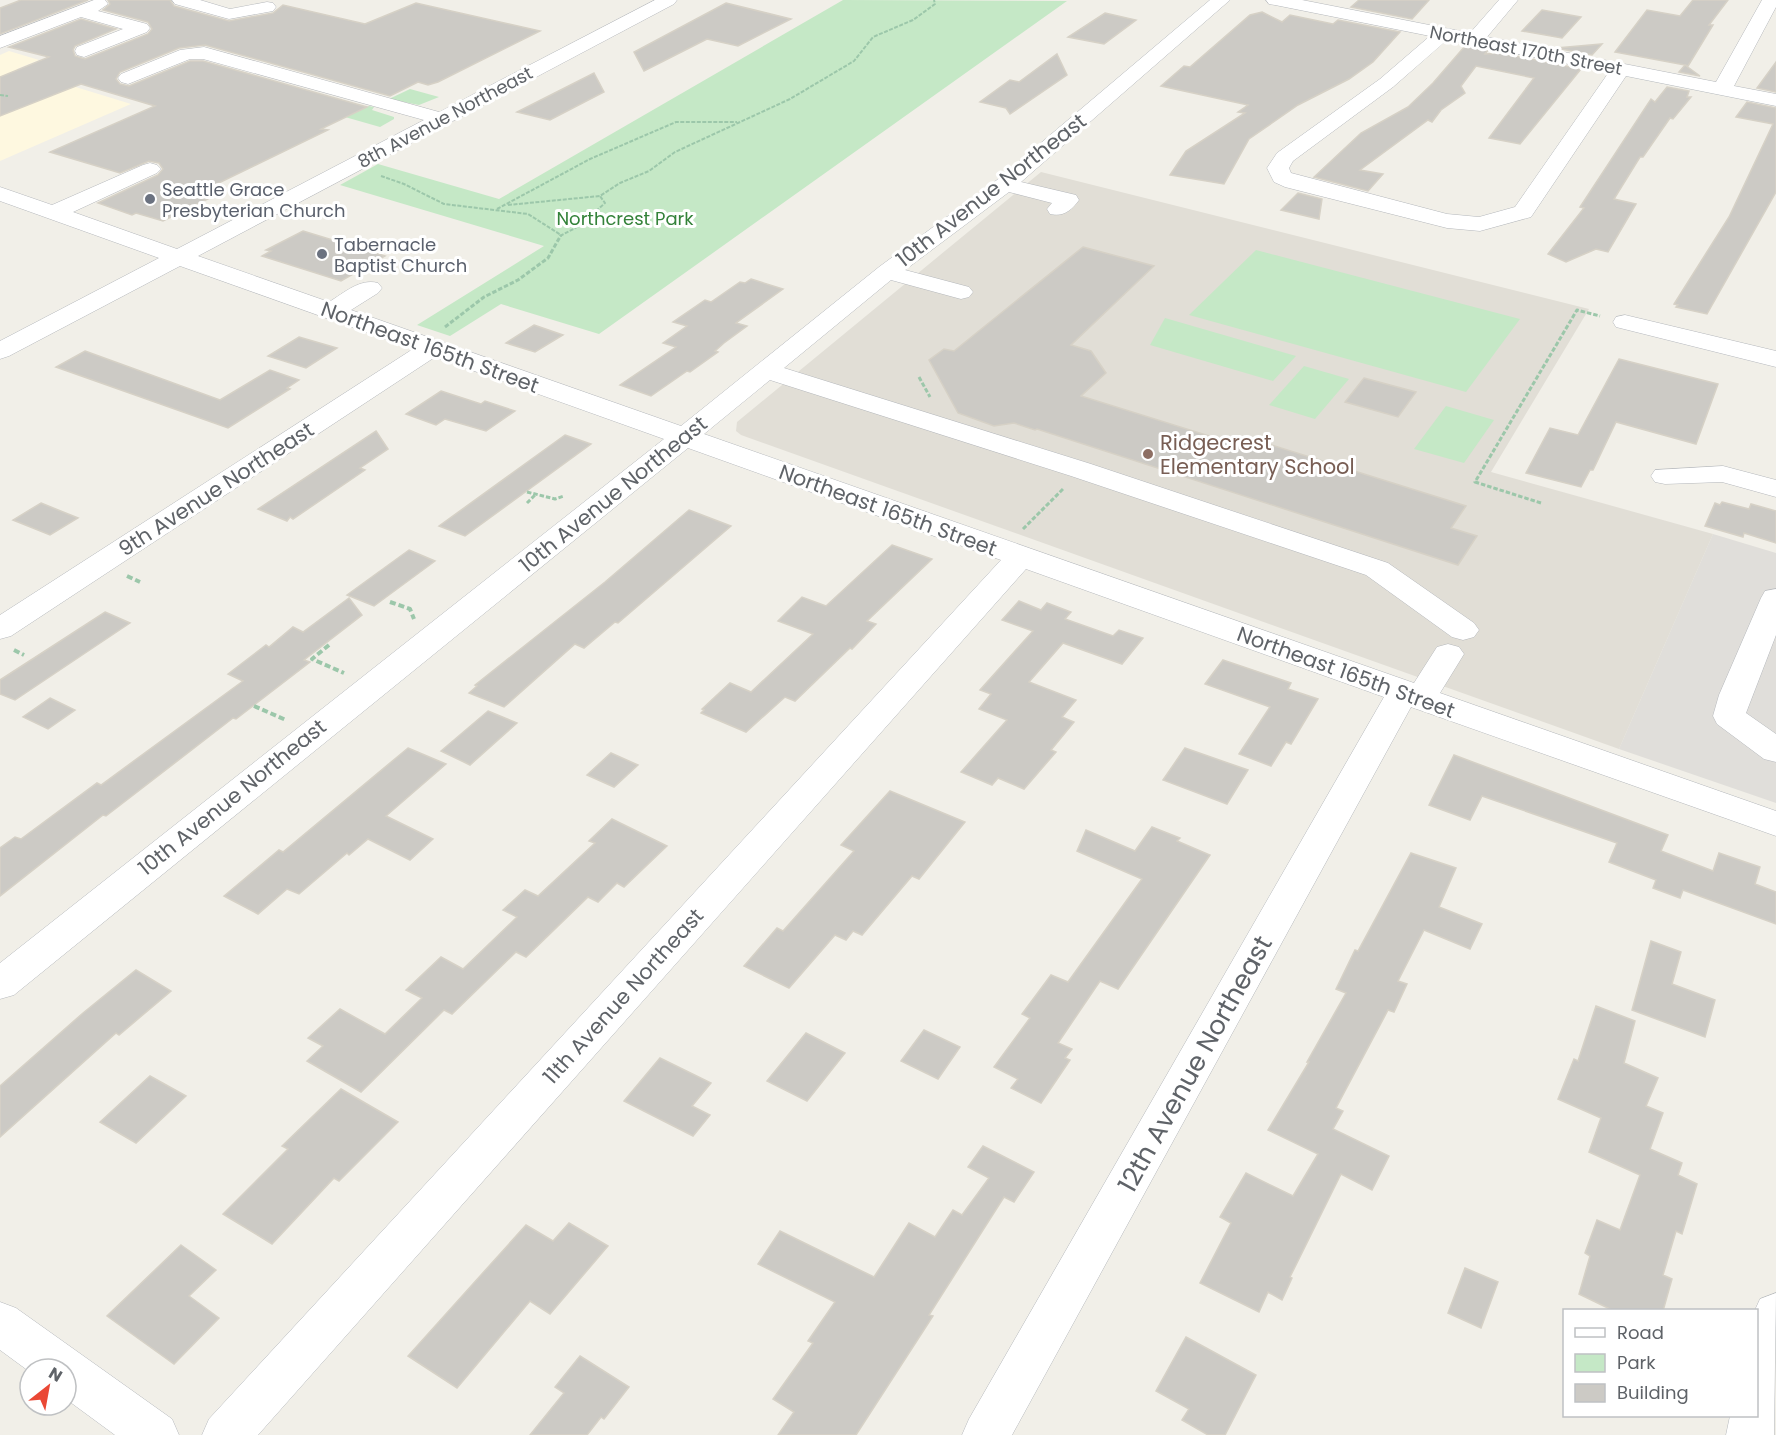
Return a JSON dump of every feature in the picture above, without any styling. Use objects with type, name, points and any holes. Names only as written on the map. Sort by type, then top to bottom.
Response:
[{"type":"street","points":[[5,36],[109,0]]},
{"type":"street","points":[[181,0],[222,25]]},
{"type":"street","name":"8th Avenue Northeast","points":[[0,351],[179,258],[281,211],[344,171],[668,0]]},
{"type":"street","name":"10th Avenue Northeast","points":[[0,984],[767,371],[887,272],[1005,185],[1221,0]]},
{"type":"street","name":"Northeast 170th Street","points":[[1275,0],[1776,100]]},
{"type":"street","points":[[1474,39],[1509,0]]},
{"type":"street","points":[[1722,89],[1771,0]]},
{"type":"street","points":[[128,78],[196,53],[222,25],[240,12],[267,7]]},
{"type":"street","points":[[79,11],[141,28],[84,51]]},
{"type":"street","points":[[1444,33],[1412,64],[1284,157],[1278,168],[1282,177],[1293,182],[1447,221],[1480,224],[1499,220],[1523,212],[1621,69]]},
{"type":"street","points":[[196,53],[441,119]]},
{"type":"street","points":[[53,213],[150,169]]},
{"type":"street","points":[[1005,185],[1068,200],[1058,209]]},
{"type":"street","name":"Northeast 165th Street","points":[[0,194],[330,312],[437,339],[684,437],[1021,543],[1411,696],[1776,824]]},
{"type":"street","points":[[245,200],[281,211]]},
{"type":"street","points":[[887,272],[961,292]]},
{"type":"street","points":[[330,312],[370,288]]},
{"type":"street","points":[[1625,322],[1775,357]]},
{"type":"street","name":"9th Avenue Northeast","points":[[0,629],[437,339]]},
{"type":"street","name":"12th Avenue Northeast","points":[[767,371],[1081,470],[1377,569],[1456,642],[1411,696],[986,1435]]},
{"type":"street","points":[[1665,476],[1723,474],[1776,489]]},
{"type":"street","name":"11th Avenue Northeast","points":[[226,1435],[1021,543]]},
{"type":"street","points":[[1776,598],[1735,695],[1729,716],[1776,751]]},
{"type":"street","points":[[1758,1395],[1776,1314]]},
{"type":"street","points":[[0,1323],[47,1357]]},
{"type":"street","points":[[78,1379],[155,1435]]},
{"type":"street","points":[[1750,1435],[1754,1417]]},
{"type":"path","points":[[504,205],[600,196],[620,183],[649,171],[675,152],[790,99],[854,61],[873,37],[913,20],[935,4],[934,0]]},
{"type":"path","points":[[0,95],[8,96]]},
{"type":"path","points":[[497,209],[590,159],[676,123],[739,122]]},
{"type":"path","points":[[344,171],[380,176],[404,183],[444,204],[528,214],[561,235]]},
{"type":"path","points":[[437,339],[484,297],[518,280],[548,258],[561,235],[581,225],[605,203],[600,196]]},
{"type":"path","points":[[1540,503],[1474,482],[1577,310],[1625,322]]},
{"type":"path","points":[[920,378],[933,403]]},
{"type":"path","points":[[1021,543],[1061,491]]},
{"type":"path","points":[[527,492],[555,500],[567,495]]},
{"type":"path","points":[[526,503],[535,495]]},
{"type":"path","points":[[390,602],[410,609],[417,624]]},
{"type":"path","points":[[329,645],[312,659],[351,676]]},
{"type":"path","points":[[254,706],[292,722]]},
{"type":"shaded area","points":[[9,51],[39,60],[17,69],[131,104],[0,161],[0,55]]},
{"type":"shaded area","name":"Ridgecrest Elementary School","points":[[1041,172],[1589,309],[1491,472],[1713,534],[1619,749],[741,435],[736,431],[737,422]]},
{"type":"shaded area","points":[[1713,534],[1776,553],[1776,803],[1619,749]]},
{"type":"green space","name":"Northcrest Park","points":[[843,0],[1067,1],[599,334],[501,304],[450,336],[417,325],[544,246],[340,185],[378,164],[499,199]]},
{"type":"green space","points":[[410,89],[439,97],[419,105],[389,99]]},
{"type":"green space","points":[[369,106],[374,107],[372,110],[394,117],[394,119],[380,127],[345,117]]},
{"type":"green space","points":[[1256,250],[1520,319],[1466,392],[1189,315]]},
{"type":"green space","points":[[1165,318],[1296,356],[1273,381],[1150,345]]},
{"type":"green space","points":[[1304,366],[1349,379],[1315,419],[1269,405]]},
{"type":"green space","points":[[1446,406],[1494,420],[1464,463],[1414,449]]},
{"type":"building","points":[[21,0],[88,0],[0,34],[0,8]]},
{"type":"building","points":[[108,0],[170,0],[174,6],[229,21],[273,13],[283,5],[365,24],[416,3],[540,31],[438,82],[428,85],[418,82],[390,96],[205,45],[179,48],[120,72],[116,79],[120,84],[129,86],[190,61],[203,61],[367,107],[321,129],[328,130],[196,194],[210,198],[163,221],[136,213],[132,215],[98,203],[158,175],[163,169],[159,163],[149,161],[120,173],[50,152],[155,106],[81,84],[0,116],[0,77],[49,57],[9,47],[81,19],[116,29],[75,46],[73,50],[75,56],[85,59],[148,34],[152,29],[148,22],[103,10],[110,4]]},
{"type":"building","points":[[1359,0],[1429,0],[1412,19],[1351,7]]},
{"type":"building","points":[[1693,0],[1728,0],[1709,25],[1713,25],[1688,66],[1615,52],[1647,10],[1680,16]]},
{"type":"building","points":[[726,3],[791,19],[738,46],[707,39],[644,71],[634,52]]},
{"type":"building","points":[[1542,10],[1581,17],[1562,38],[1522,31]]},
{"type":"building","points":[[1262,12],[1282,22],[1290,15],[1333,24],[1338,20],[1400,32],[1373,62],[1349,79],[1298,105],[1249,139],[1224,184],[1170,175],[1186,151],[1245,113],[1238,112],[1248,105],[1161,86],[1184,66],[1190,67],[1250,15]]},
{"type":"building","points":[[1105,13],[1136,20],[1104,44],[1068,37]]},
{"type":"building","points":[[1602,44],[1592,55],[1556,48]]},
{"type":"building","points":[[1465,46],[1488,50],[1485,54],[1501,53],[1581,69],[1520,144],[1489,138],[1534,78],[1476,66],[1461,86],[1465,93],[1441,110],[1432,122],[1428,120],[1360,170],[1383,174],[1368,191],[1314,177],[1361,133],[1408,107],[1433,83]]},
{"type":"building","points":[[1057,54],[1067,75],[1010,114],[1006,108],[980,102],[1010,80],[1019,82]]},
{"type":"building","points":[[1776,62],[1776,92],[1757,88]]},
{"type":"building","points":[[1685,65],[1700,76],[1679,72]]},
{"type":"building","points":[[594,73],[604,92],[550,120],[517,112]]},
{"type":"building","points":[[1667,87],[1689,91],[1687,97],[1691,97],[1673,119],[1670,118],[1643,157],[1640,157],[1614,199],[1636,204],[1608,252],[1596,249],[1566,262],[1548,254],[1584,208],[1580,207],[1651,99],[1655,102]]},
{"type":"building","points":[[1747,102],[1776,108],[1776,192],[1707,314],[1676,307],[1678,305],[1674,304],[1729,217],[1773,124],[1736,117]]},
{"type":"building","points":[[1298,193],[1322,199],[1319,219],[1281,210]]},
{"type":"building","name":"Tabernacle Baptist Church","points":[[303,231],[385,256],[341,281],[262,256],[271,251],[266,250]]},
{"type":"building","points":[[1083,247],[1154,266],[1071,345],[1091,351],[1106,373],[1081,396],[1241,446],[1249,438],[1466,506],[1451,528],[1477,536],[1458,565],[1037,429],[1014,423],[994,426],[958,413],[929,360],[944,349],[954,351]]},
{"type":"building","points":[[751,279],[783,289],[736,323],[747,326],[715,351],[718,352],[651,396],[620,385],[676,347],[663,343],[687,326],[673,322],[705,300],[711,302],[740,282],[745,283]]},
{"type":"building","points":[[534,325],[563,335],[535,352],[506,343]]},
{"type":"building","points":[[299,337],[337,348],[306,368],[268,356]]},
{"type":"building","points":[[85,351],[220,400],[270,370],[299,380],[287,388],[290,389],[228,428],[56,367]]},
{"type":"building","points":[[1619,359],[1718,384],[1696,444],[1616,422],[1593,470],[1590,470],[1581,487],[1526,473],[1550,428],[1578,435]]},
{"type":"building","points":[[1364,378],[1416,392],[1398,417],[1345,402]]},
{"type":"building","points":[[441,391],[481,404],[485,401],[515,411],[486,431],[445,419],[436,425],[406,414]]},
{"type":"building","points":[[376,431],[388,449],[360,468],[365,470],[293,519],[290,517],[287,521],[258,509]]},
{"type":"building","points":[[565,435],[591,444],[465,536],[439,526]]},
{"type":"building","points":[[1722,502],[1749,509],[1751,504],[1776,511],[1776,543],[1744,533],[1743,537],[1705,526],[1715,503],[1720,505]]},
{"type":"building","points":[[41,503],[78,518],[50,535],[13,520]]},
{"type":"building","points":[[689,510],[731,526],[618,623],[615,622],[584,648],[575,644],[504,707],[469,693],[477,686],[475,685],[605,582]]},
{"type":"building","points":[[892,545],[932,559],[867,621],[876,624],[852,649],[850,648],[795,701],[785,697],[746,732],[701,713],[704,710],[702,709],[730,683],[751,692],[813,634],[778,621],[802,597],[826,606]]},
{"type":"building","points":[[409,550],[435,561],[374,606],[347,595]]},
{"type":"building","points":[[349,598],[362,615],[304,660],[310,662],[106,816],[103,815],[0,896],[0,848],[15,837],[21,839],[97,783],[101,785],[243,681],[228,674],[266,645],[269,647],[293,627],[303,632]]},
{"type":"building","points":[[1019,601],[1041,610],[1047,603],[1071,612],[1065,619],[1113,636],[1119,630],[1143,638],[1122,664],[1063,643],[1029,682],[1076,700],[1062,717],[1074,722],[1051,750],[1056,752],[1024,789],[998,778],[992,785],[961,772],[1007,720],[979,709],[991,694],[980,690],[1033,631],[1002,620]]},
{"type":"building","points":[[105,612],[130,623],[15,700],[0,694],[0,680]]},
{"type":"building","points":[[1223,660],[1291,683],[1288,689],[1318,699],[1291,744],[1286,742],[1271,766],[1239,754],[1270,707],[1205,684]]},
{"type":"building","points":[[50,698],[75,710],[48,729],[23,717]]},
{"type":"building","points":[[488,711],[517,723],[470,765],[441,751]]},
{"type":"building","points":[[408,748],[446,764],[386,816],[433,839],[410,860],[368,839],[349,855],[347,853],[299,894],[287,889],[258,914],[224,896],[279,850],[283,852]]},
{"type":"building","points":[[1185,748],[1248,770],[1227,804],[1163,780]]},
{"type":"building","points":[[611,753],[638,765],[614,787],[587,775]]},
{"type":"building","points":[[1454,755],[1668,835],[1661,851],[1713,871],[1719,853],[1760,867],[1755,884],[1776,892],[1776,924],[1683,890],[1680,898],[1653,888],[1656,880],[1609,862],[1617,843],[1482,796],[1470,820],[1429,805]]},
{"type":"building","points":[[890,791],[965,822],[919,879],[912,876],[862,935],[853,931],[846,940],[835,935],[789,988],[744,966],[777,928],[783,931],[854,851],[841,845]]},
{"type":"building","points":[[612,819],[667,846],[624,887],[617,883],[598,902],[588,897],[526,957],[516,952],[452,1014],[444,1010],[361,1092],[307,1061],[323,1046],[308,1038],[340,1009],[385,1034],[422,998],[406,990],[441,957],[463,969],[517,917],[503,910],[525,890],[538,896],[595,843],[589,841]]},
{"type":"building","points":[[1152,827],[1180,838],[1177,841],[1210,855],[1118,989],[1100,981],[1058,1043],[1072,1049],[1065,1058],[1070,1060],[1041,1103],[1011,1088],[1018,1079],[994,1067],[1030,1018],[1022,1014],[1051,975],[1068,982],[1142,879],[1077,851],[1086,830],[1135,851]]},
{"type":"building","points":[[1411,853],[1456,868],[1439,907],[1482,924],[1470,949],[1424,930],[1398,981],[1407,984],[1394,1012],[1388,1010],[1336,1108],[1343,1111],[1333,1129],[1389,1156],[1372,1190],[1341,1174],[1290,1277],[1292,1278],[1282,1300],[1268,1292],[1259,1312],[1200,1283],[1231,1223],[1220,1217],[1246,1173],[1293,1196],[1318,1154],[1268,1130],[1309,1062],[1307,1062],[1346,993],[1336,989],[1355,950],[1358,951]]},
{"type":"building","points":[[1651,941],[1681,952],[1672,984],[1715,1000],[1705,1037],[1632,1010]]},
{"type":"building","points":[[136,970],[171,991],[119,1035],[116,1033],[0,1137],[0,1086]]},
{"type":"building","points":[[1596,1006],[1635,1021],[1624,1063],[1658,1078],[1646,1106],[1663,1113],[1650,1149],[1682,1163],[1678,1175],[1697,1184],[1682,1234],[1676,1231],[1663,1275],[1672,1279],[1664,1309],[1610,1309],[1579,1294],[1590,1256],[1585,1253],[1597,1220],[1620,1230],[1640,1175],[1589,1152],[1601,1118],[1558,1099],[1574,1059],[1578,1061]]},
{"type":"building","points":[[924,1030],[960,1047],[938,1079],[901,1061]]},
{"type":"building","points":[[806,1033],[845,1053],[807,1101],[767,1081]]},
{"type":"building","points":[[660,1058],[711,1083],[692,1106],[710,1115],[693,1136],[624,1101]]},
{"type":"building","points":[[150,1076],[186,1096],[136,1143],[100,1122]]},
{"type":"building","points":[[341,1089],[398,1122],[339,1181],[334,1178],[272,1244],[223,1214],[288,1149],[282,1146]]},
{"type":"building","points":[[983,1146],[1034,1172],[1014,1202],[1004,1197],[929,1315],[933,1316],[856,1435],[778,1435],[794,1412],[773,1399],[813,1343],[808,1341],[835,1302],[758,1264],[780,1231],[874,1277],[909,1223],[935,1237],[953,1210],[962,1215],[989,1178],[968,1167]]},
{"type":"building","points":[[569,1223],[608,1246],[550,1314],[530,1301],[457,1388],[408,1356],[526,1225],[553,1241]]},
{"type":"building","points":[[181,1245],[216,1270],[189,1296],[219,1318],[174,1364],[107,1316]]},
{"type":"building","points":[[1465,1268],[1498,1282],[1481,1328],[1448,1313]]},
{"type":"building","points":[[1186,1337],[1256,1375],[1225,1435],[1208,1435],[1182,1420],[1189,1409],[1156,1391]]},
{"type":"building","points":[[580,1356],[629,1387],[604,1419],[601,1417],[587,1435],[530,1435],[564,1393],[555,1387]]},
{"type":"place","name":"Seattle Grace Presbyterian Church","points":[[150,199]]},
{"type":"place","name":"Tabernacle Baptist Church","points":[[322,254]]},
{"type":"place","name":"Ridgecrest Elementary School","points":[[1148,454]]}]
